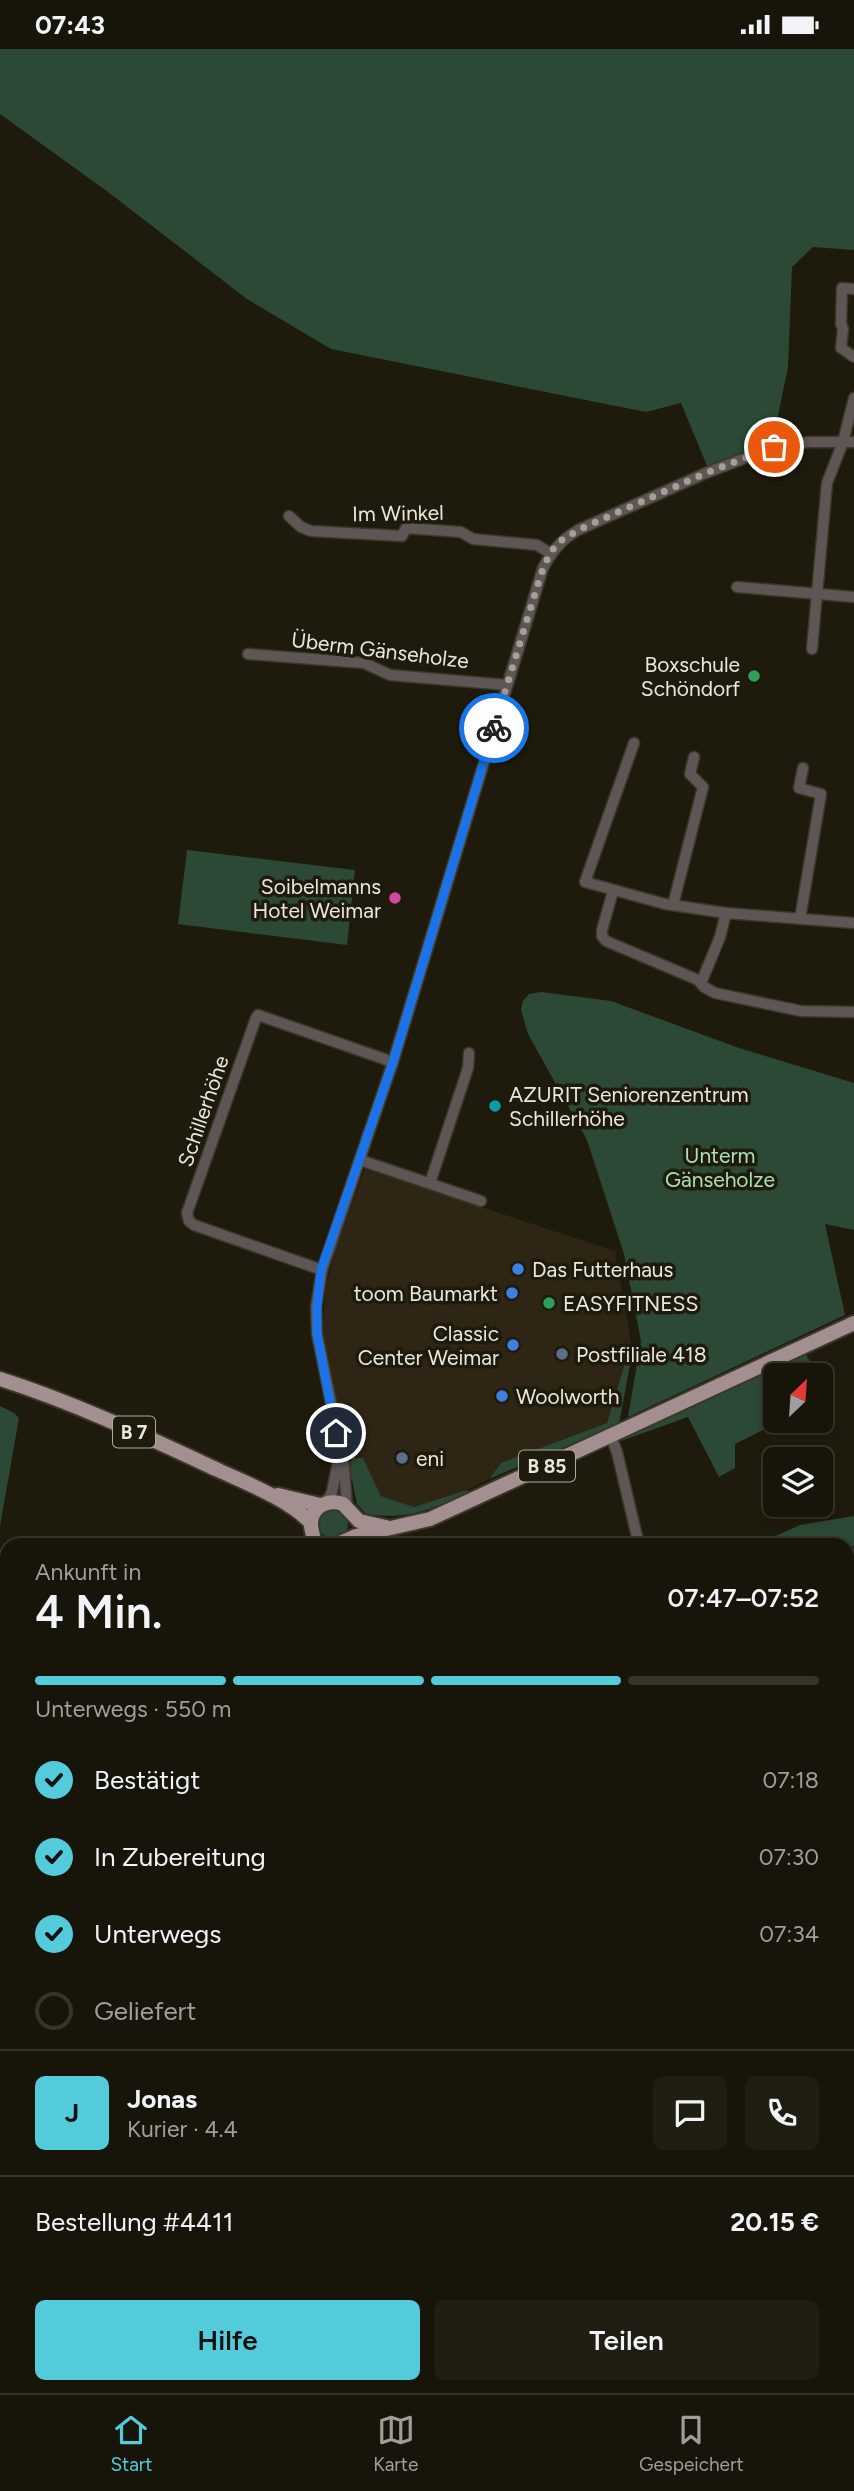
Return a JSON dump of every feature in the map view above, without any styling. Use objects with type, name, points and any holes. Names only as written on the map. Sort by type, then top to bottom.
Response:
[{"type":"main road","name":"B 85","points":[[358,1538],[430,1520],[854,1323]]},
{"type":"main road","name":"B 7","points":[[0,1379],[155,1441],[266,1492],[303,1515],[313,1535]]},
{"type":"main road","name":"B 7","points":[[266,1492],[323,1504]]},
{"type":"main road","points":[[313,1535],[313,1513],[323,1504],[337,1502],[351,1512],[354,1531],[346,1538]]},
{"type":"main road","name":"B 85","points":[[351,1512],[364,1523],[398,1528]]},
{"type":"street","points":[[854,289],[842,288],[841,324],[841,348],[854,357]]},
{"type":"street","points":[[812,649],[827,483],[843,442],[854,398]]},
{"type":"street","points":[[351,1512],[317,1334],[321,1270],[393,1062],[541,574],[550,553],[559,542],[583,527],[774,447],[854,442]]},
{"type":"street","name":"Im Winkel","points":[[289,516],[301,527],[311,531],[401,535],[406,528],[461,532],[473,539],[537,545],[550,553]]},
{"type":"street","points":[[737,587],[854,597]]},
{"type":"street","name":"Überm Gänseholze","points":[[248,654],[364,663],[390,675],[507,685]]},
{"type":"street","points":[[634,743],[585,882],[673,905],[726,913],[854,923]]},
{"type":"street","points":[[673,905],[703,787],[690,774],[694,757]]},
{"type":"street","points":[[800,919],[821,794],[799,788],[803,768]]},
{"type":"street","points":[[613,891],[602,930],[606,941],[701,983],[708,991],[802,1011],[854,1012]]},
{"type":"street","points":[[701,983],[720,937],[726,913]]},
{"type":"street","name":"Schillerhöhe","points":[[321,1270],[194,1225],[189,1221],[187,1213],[258,1015],[393,1062]]},
{"type":"street","points":[[430,1183],[468,1068],[469,1053]]},
{"type":"street","points":[[360,1160],[481,1201]]},
{"type":"street","points":[[611,1437],[637,1538]]},
{"type":"street","points":[[323,1504],[332,1492],[340,1453]]},
{"type":"shaded area","points":[[365,1169],[615,1251],[631,1343],[607,1423],[501,1463],[489,1479],[466,1491],[414,1507],[381,1496],[363,1458],[353,1458],[326,1362],[323,1328],[325,1292],[336,1246]]},
{"type":"green space","points":[[0,49],[854,49],[854,250],[813,247],[792,267],[788,367],[773,440],[707,466],[681,403],[646,412],[331,349],[247,299],[108,192],[0,114]]},
{"type":"green space","points":[[187,850],[355,870],[347,945],[178,924]]},
{"type":"green space","name":"Unterm Gänseholze","points":[[541,992],[611,1001],[739,1048],[854,1083],[854,1230],[825,1224],[845,1315],[628,1417],[641,1341],[624,1254],[587,1140],[528,1034],[521,1010],[523,1001],[529,994]]},
{"type":"green space","points":[[631,1343],[632,1354],[619,1424],[489,1479],[501,1463],[607,1423]]},
{"type":"green space","points":[[805,1353],[811,1363],[783,1363]]},
{"type":"green space","points":[[763,1373],[763,1430],[735,1444],[735,1468],[719,1477],[688,1417],[621,1441],[622,1438]]},
{"type":"green space","points":[[0,1406],[19,1418],[0,1526]]},
{"type":"green space","points":[[353,1458],[363,1458],[381,1496],[414,1507],[467,1490],[468,1492],[419,1512],[395,1516],[366,1514],[357,1504],[352,1480],[349,1479],[348,1464]]},
{"type":"green space","points":[[327,1510],[339,1510],[347,1518],[347,1530],[339,1538],[327,1538],[319,1530],[319,1518]]},
{"type":"green space","points":[[854,1516],[854,1538],[771,1538],[800,1525]]},
{"type":"way so far","points":[[494,728],[541,574],[550,553],[559,542],[621,510],[774,447]]},
{"type":"place","name":"Boxschule Schöndorf","points":[[754,676]]},
{"type":"place","name":"Soibelmanns Hotel Weimar","points":[[395,898]]},
{"type":"place","name":"AZURIT Seniorenzentrum Schillerhöhe","points":[[495,1106]]},
{"type":"place","name":"Das Futterhaus","points":[[518,1269]]},
{"type":"place","name":"toom Baumarkt","points":[[512,1293]]},
{"type":"place","name":"EASYFITNESS","points":[[549,1303]]},
{"type":"place","name":"Classic Center Weimar","points":[[513,1345]]},
{"type":"place","name":"Postfiliale 418","points":[[562,1354]]},
{"type":"place","name":"Woolworth","points":[[502,1396]]},
{"type":"place","name":"eni","points":[[402,1458]]},
{"type":"route","points":[[336,1433],[317,1334],[321,1270],[417,987],[494,728]]}]
